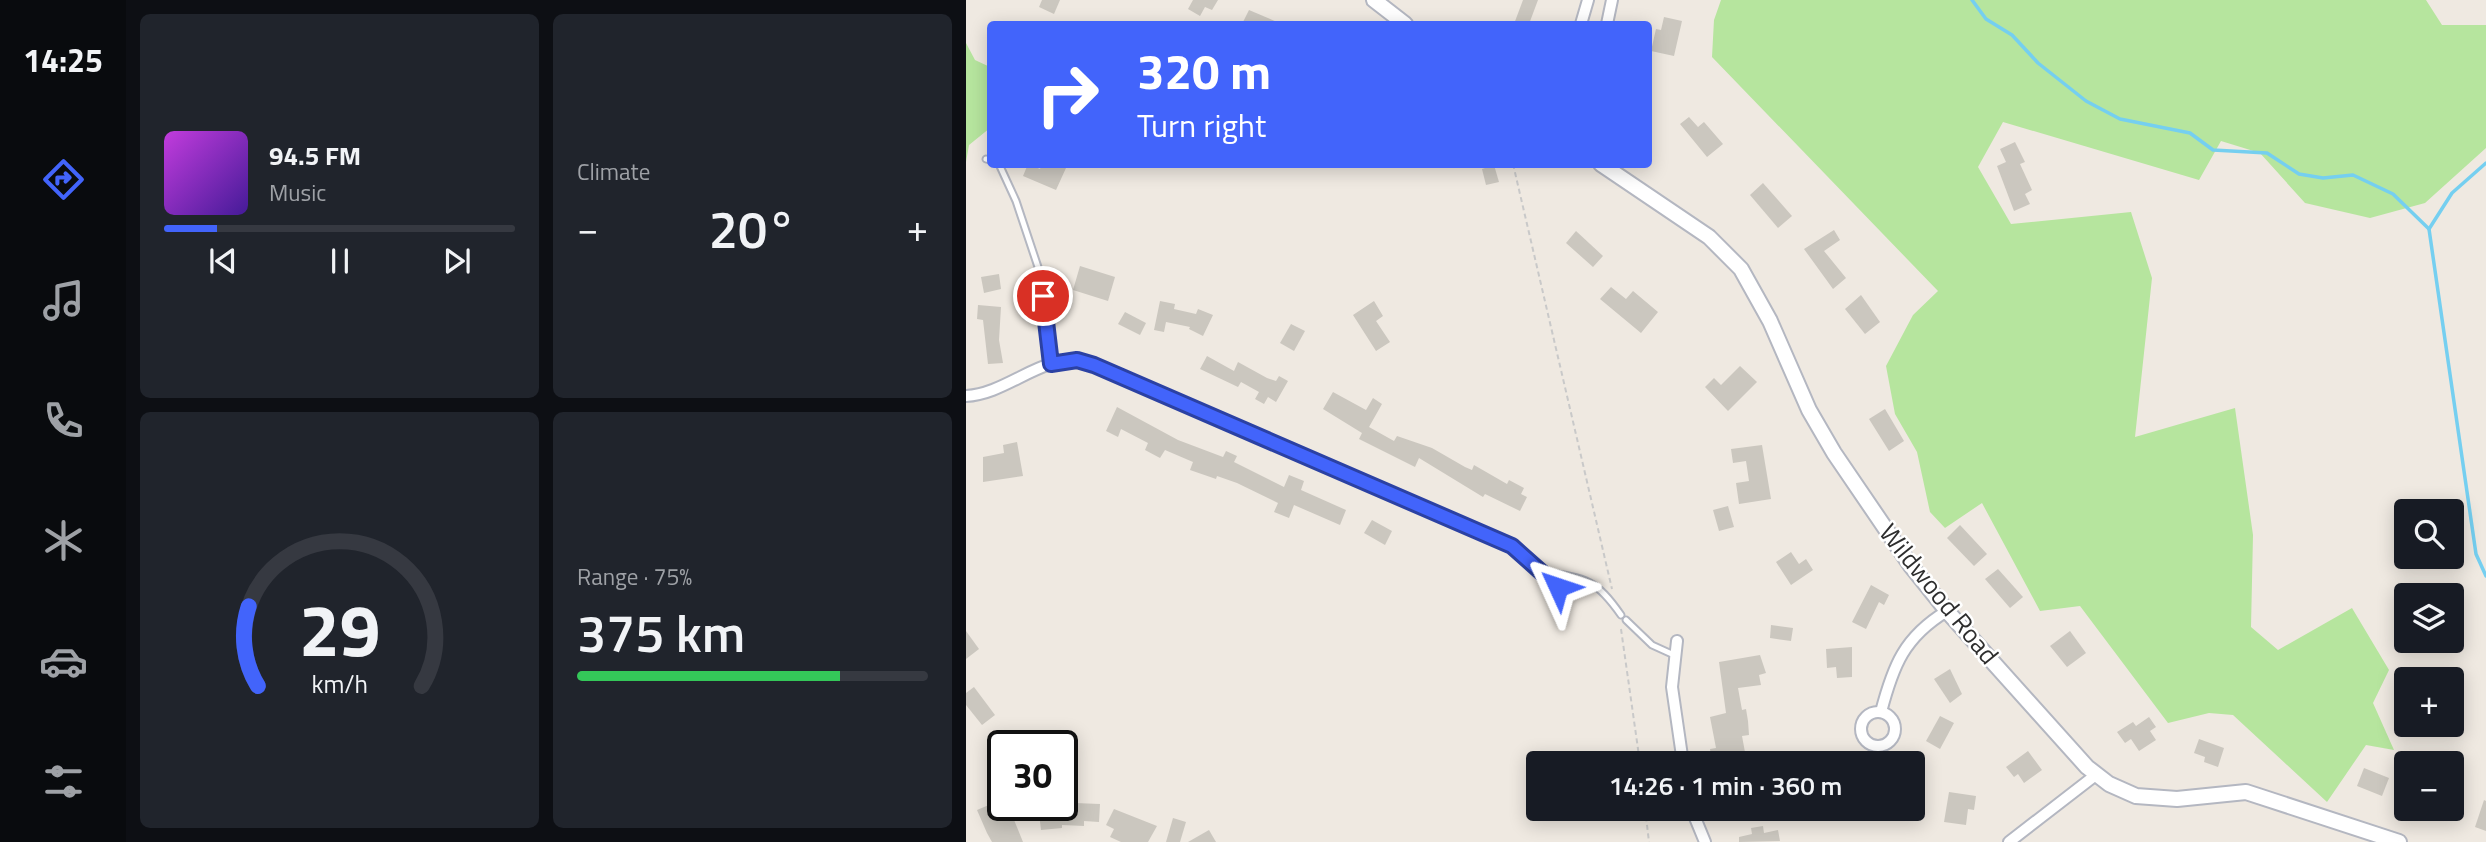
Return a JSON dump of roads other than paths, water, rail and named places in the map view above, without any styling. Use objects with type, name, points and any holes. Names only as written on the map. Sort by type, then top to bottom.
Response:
[{"type":"street","points":[[1374,0],[1401,21]]},
{"type":"street","points":[[1582,21],[1588,0]]},
{"type":"street","points":[[1608,21],[1612,0]]},
{"type":"street","name":"Wildwood Road","points":[[1607,168],[1709,237],[1741,269],[1770,321],[1809,410],[1834,453],[1910,566],[1947,611],[2097,775],[2109,784],[2136,796],[2177,799],[2246,792],[2399,842]]},
{"type":"street","points":[[966,396],[996,391],[1051,364],[1077,360],[1094,365],[1512,546],[1558,587]]},
{"type":"street","points":[[1881,712],[1890,679],[1908,644],[1923,625],[1947,611]]},
{"type":"street","points":[[1677,640],[1672,687],[1681,751]]},
{"type":"street","points":[[2008,842],[2097,775]]},
{"type":"street","points":[[1696,821],[1705,842]]},
{"type":"lane","points":[[1001,168],[1016,201],[1040,273],[1051,364]]},
{"type":"lane","points":[[1540,572],[1590,580],[1652,645],[1674,655]]},
{"type":"waterway","points":[[1972,0],[1986,19],[2012,35],[2038,63],[2086,101],[2120,119],[2190,133],[2213,150],[2267,153],[2299,174],[2323,178],[2353,175],[2393,194],[2429,229],[2476,554],[2486,576]]},
{"type":"waterway","points":[[2429,229],[2452,193],[2486,163]]}]
